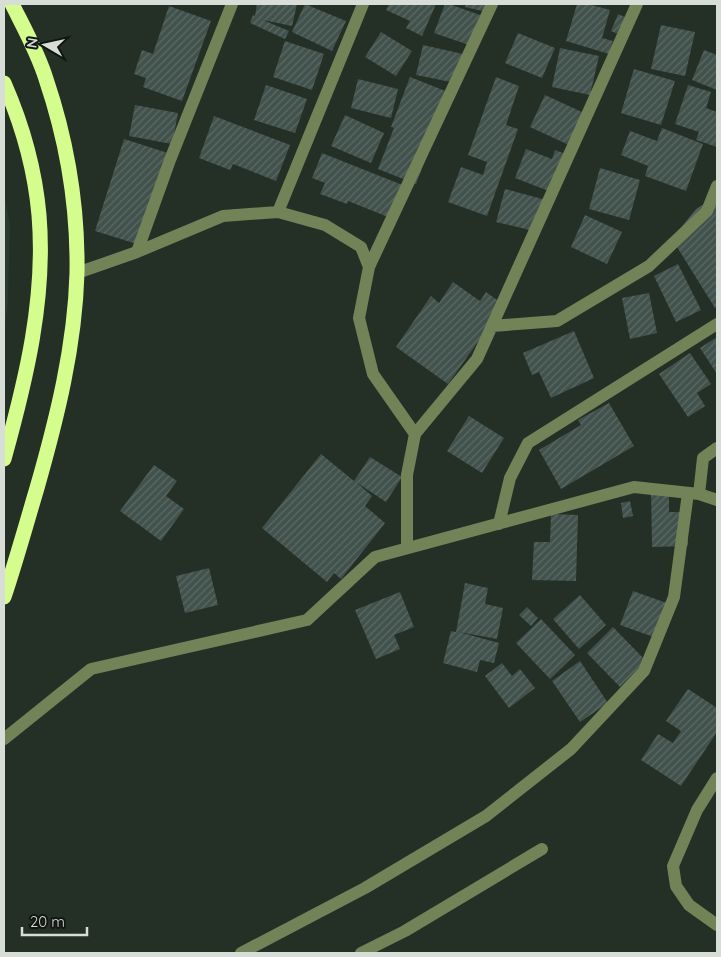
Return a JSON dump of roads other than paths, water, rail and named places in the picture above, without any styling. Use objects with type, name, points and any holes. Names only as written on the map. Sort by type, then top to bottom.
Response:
[{"type":"highway","points":[[4,597],[47,455],[60,404],[68,360],[77,273],[75,225],[70,180],[58,120],[46,78],[12,4]]},
{"type":"highway","points":[[4,83],[25,141],[39,214],[40,240],[38,288],[33,334],[15,421],[4,459]]},
{"type":"street","points":[[137,252],[170,160],[232,4]]},
{"type":"street","points":[[278,212],[363,4]]},
{"type":"street","points":[[415,434],[373,374],[358,318],[369,267],[492,4]]},
{"type":"street","points":[[407,548],[407,475],[415,434],[477,359],[637,4]]},
{"type":"street","points":[[492,326],[557,321],[649,266],[708,211],[717,186]]},
{"type":"street","points":[[77,273],[137,252],[223,216],[278,212],[325,225],[340,234],[361,247],[369,267]]},
{"type":"street","points":[[500,524],[510,478],[528,443],[717,324]]},
{"type":"street","points":[[241,953],[365,888],[486,816],[571,749],[644,671],[674,597],[693,494],[703,458],[717,448]]},
{"type":"street","points":[[4,739],[91,669],[308,620],[375,557],[634,488],[693,494],[717,500]]},
{"type":"street","points":[[717,778],[697,810],[673,866],[676,886],[689,905],[717,926]]},
{"type":"street","points":[[361,953],[405,931],[542,849]]}]
